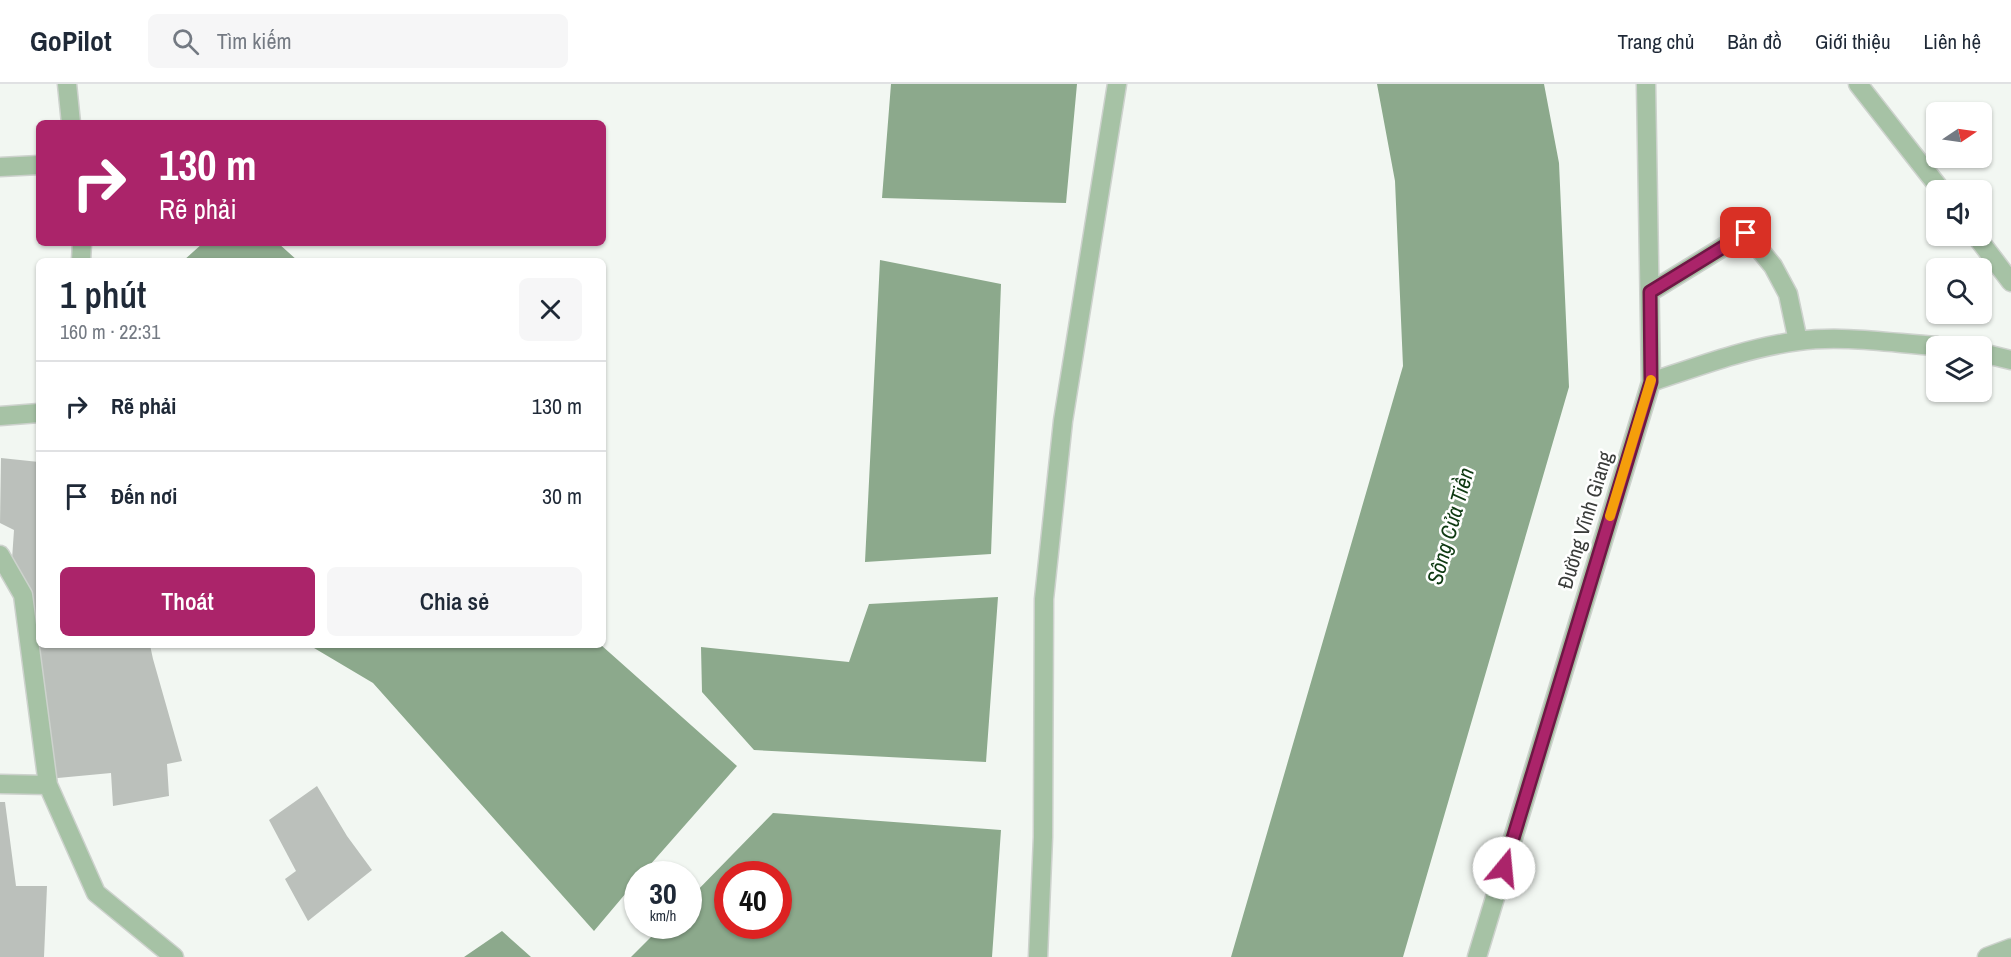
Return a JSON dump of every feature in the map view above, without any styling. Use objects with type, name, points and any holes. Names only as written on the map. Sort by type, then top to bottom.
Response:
[{"type":"street","points":[[67,84],[71,120]]},
{"type":"street","points":[[1038,957],[1043,837],[1044,598],[1063,421],[1117,84]]},
{"type":"street","name":"Đường Vĩnh Giang","points":[[1477,957],[1651,382],[1646,84]]},
{"type":"street","points":[[1858,84],[1933,180]]},
{"type":"street","points":[[0,167],[36,165]]},
{"type":"street","points":[[1650,292],[1746,233],[1773,267],[1788,294],[1798,341]]},
{"type":"street","points":[[1984,246],[2011,282]]},
{"type":"street","points":[[1651,382],[1738,354],[1798,341],[1837,339],[1926,345]]},
{"type":"street","points":[[1992,355],[2011,360]]},
{"type":"street","points":[[0,416],[36,413]]},
{"type":"street","points":[[0,555],[23,595],[48,785],[96,893],[170,956]]},
{"type":"street","points":[[0,784],[48,785]]},
{"type":"street","points":[[1987,957],[2011,948]]},
{"type":"water","points":[[891,84],[1077,84],[1066,203],[882,198]]},
{"type":"water","name":"Sông Cửa Tiền","points":[[1377,84],[1544,84],[1559,163],[1569,387],[1403,957],[1231,957],[1403,366],[1395,181]]},
{"type":"water","points":[[200,246],[281,246],[295,258],[186,258]]},
{"type":"water","points":[[880,260],[1001,284],[991,554],[865,562]]},
{"type":"water","points":[[998,597],[986,762],[754,750],[702,692],[701,647],[849,662],[869,604]]},
{"type":"water","points":[[314,648],[604,648],[737,766],[653,861],[624,861],[624,895],[594,931],[373,683]]},
{"type":"water","points":[[773,813],[1001,830],[992,957],[631,957],[649,939],[702,939],[702,886],[714,873],[714,939],[792,939],[792,861],[726,861]]},
{"type":"water","points":[[502,931],[531,957],[464,957]]},
{"type":"building","points":[[1,458],[36,462],[36,648],[151,648],[182,761],[167,764],[169,796],[113,806],[111,773],[47,779],[11,574],[14,530],[0,523]]},
{"type":"building","points":[[317,786],[347,836],[372,870],[308,921],[285,879],[296,871],[269,820]]},
{"type":"building","points":[[0,802],[5,802],[16,886],[47,886],[44,957],[0,957]]},
{"type":"slow traffic","points":[[1610,516],[1651,380]]},
{"type":"route","points":[[1504,868],[1651,382],[1650,292],[1746,233]]}]
